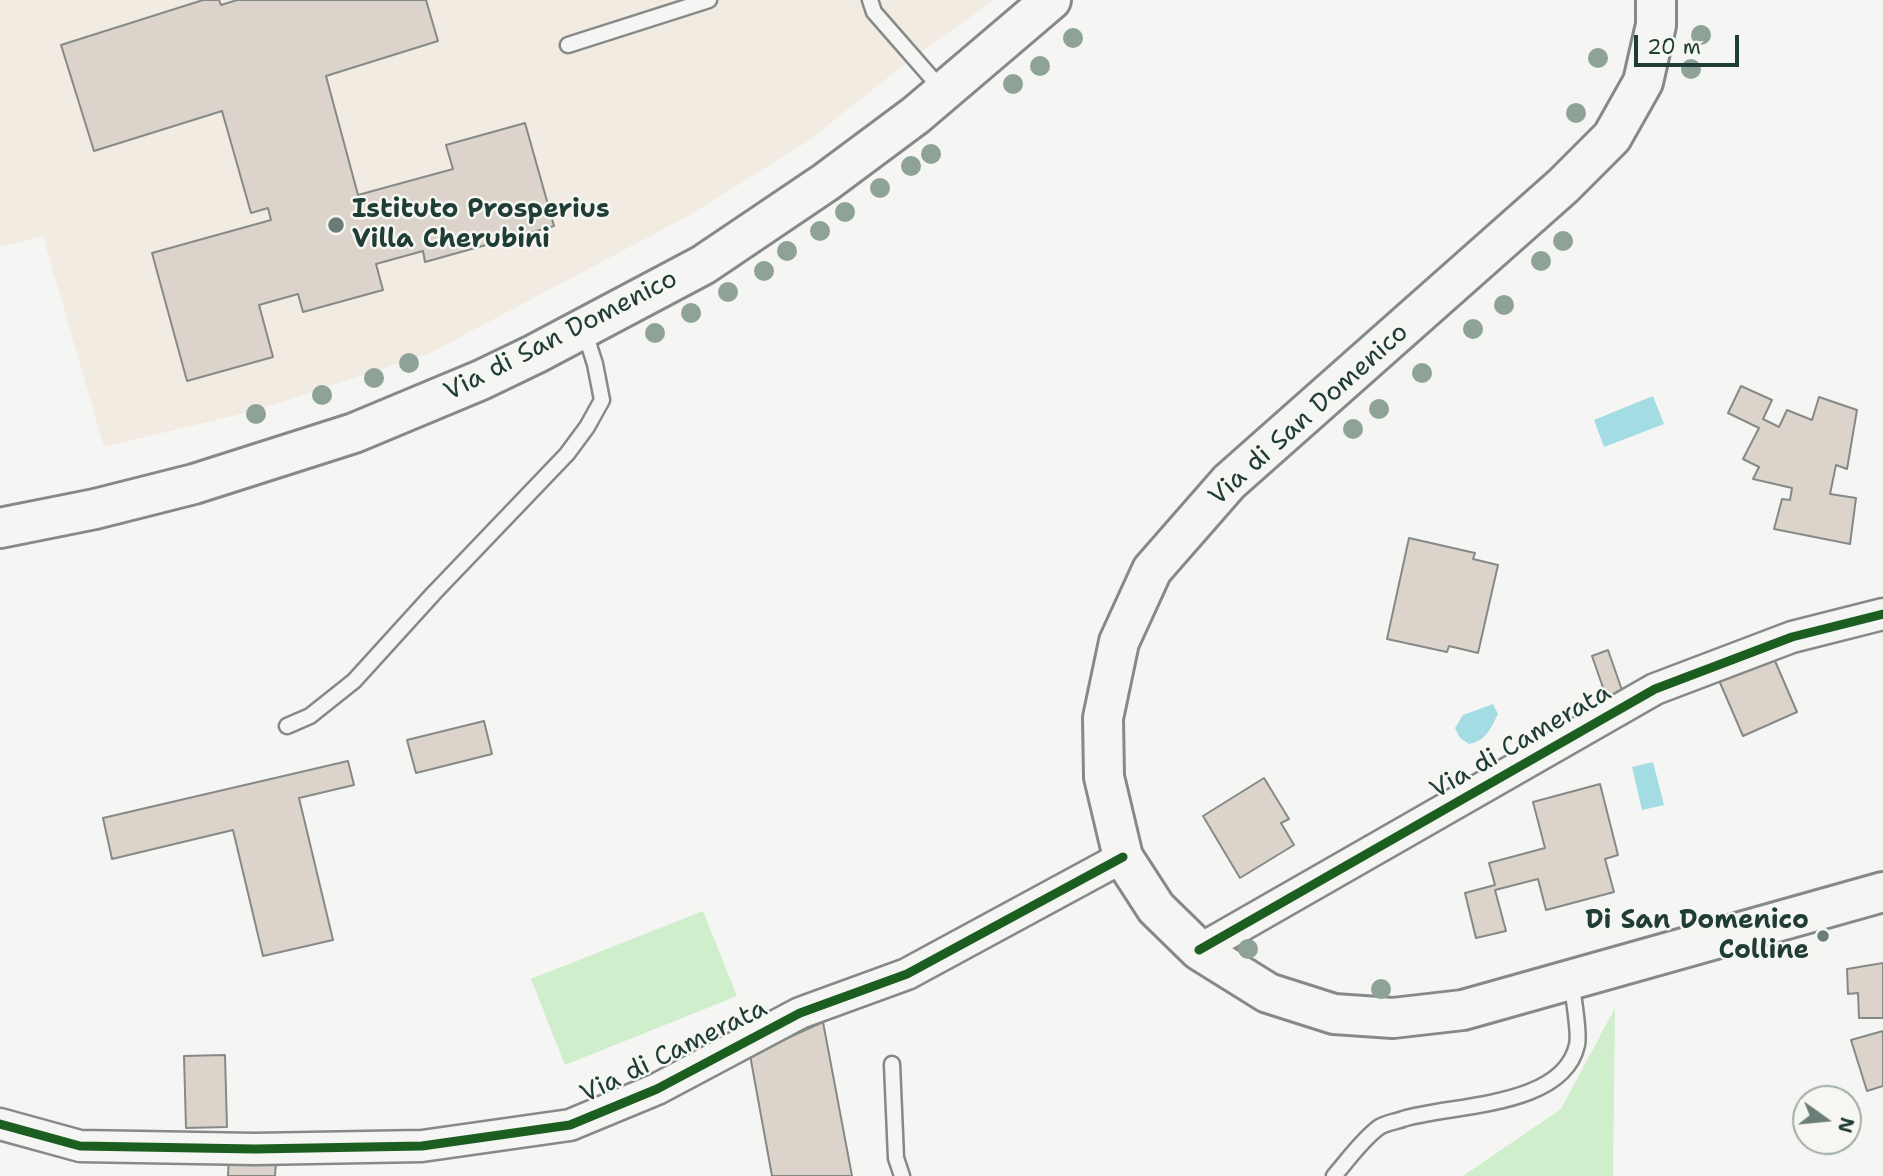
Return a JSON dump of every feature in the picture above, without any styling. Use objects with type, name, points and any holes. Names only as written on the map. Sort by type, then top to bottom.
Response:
[{"type":"main road","name":"Via di San Domenico","points":[[0,528],[95,509],[194,484],[354,433],[481,380],[583,329],[703,265],[826,182],[916,115],[1051,0]]},
{"type":"main road","name":"Via di San Domenico","points":[[1656,0],[1656,25],[1643,82],[1612,137],[1563,186],[1229,482],[1152,570],[1119,642],[1103,718],[1104,777],[1123,857],[1156,908],[1199,950],[1268,992],[1334,1014],[1393,1018],[1463,1010],[1883,892]]},
{"type":"street","name":"Via di Camerata","points":[[1199,950],[1655,689],[1792,637],[1883,614]]},
{"type":"street","name":"Via di Camerata","points":[[0,1124],[80,1146],[255,1149],[422,1146],[569,1125],[657,1089],[800,1013],[907,974],[1123,857]]},
{"type":"lane","points":[[568,45],[709,0]]},
{"type":"lane","points":[[870,0],[874,12],[943,92]]},
{"type":"lane","points":[[287,726],[310,716],[354,681],[433,593],[567,454],[602,400],[595,364],[583,329]]},
{"type":"lane","points":[[1334,1176],[1379,1127],[1418,1114],[1512,1098],[1545,1085],[1570,1064],[1578,1043],[1571,979]]},
{"type":"lane","points":[[892,1065],[896,1158],[902,1176]]},
{"type":"shaded area","name":"Istituto Prosperius Villa Cherubini","points":[[0,0],[994,0],[914,57],[808,141],[690,215],[430,353],[257,410],[104,447],[43,236],[0,247]]},
{"type":"green space","points":[[703,911],[737,996],[565,1065],[531,979]]},
{"type":"green space","points":[[1615,1008],[1613,1176],[1463,1176],[1561,1109]]},
{"type":"water","points":[[1653,396],[1664,424],[1604,447],[1594,420]]},
{"type":"water","points":[[1493,704],[1498,714],[1484,737],[1469,744],[1460,738],[1455,728],[1463,715]]},
{"type":"water","points":[[1653,762],[1664,805],[1642,810],[1632,767]]},
{"type":"building","points":[[203,0],[219,0],[221,5],[237,0],[426,0],[438,41],[326,76],[358,195],[453,169],[446,145],[525,123],[554,226],[425,262],[423,251],[376,264],[383,290],[303,312],[298,294],[259,305],[273,357],[187,381],[152,253],[271,220],[268,208],[251,213],[222,111],[94,151],[61,45]]},
{"type":"building","points":[[1741,386],[1772,400],[1763,419],[1779,427],[1787,410],[1812,420],[1819,397],[1857,410],[1847,469],[1836,465],[1830,494],[1856,498],[1850,544],[1774,529],[1782,499],[1790,500],[1792,488],[1753,479],[1759,467],[1743,459],[1759,428],[1728,413]]},
{"type":"building","points":[[1409,538],[1475,553],[1473,559],[1498,565],[1478,653],[1449,646],[1447,652],[1387,639]]},
{"type":"building","points":[[1608,650],[1623,693],[1607,699],[1592,656]]},
{"type":"building","points":[[1772,654],[1797,712],[1743,736],[1718,678]]},
{"type":"building","points":[[484,721],[492,754],[416,773],[407,740]]},
{"type":"building","points":[[348,761],[354,785],[299,798],[333,940],[263,956],[233,830],[112,859],[103,818]]},
{"type":"building","points":[[1264,778],[1289,819],[1281,823],[1294,845],[1240,878],[1203,816]]},
{"type":"building","points":[[1600,784],[1618,855],[1605,859],[1614,892],[1546,910],[1538,879],[1495,890],[1506,931],[1476,938],[1465,893],[1495,885],[1489,863],[1545,848],[1533,802]]},
{"type":"building","points":[[1883,963],[1883,1018],[1859,1018],[1858,993],[1848,994],[1847,969]]},
{"type":"building","points":[[823,1022],[852,1176],[772,1176],[750,1055]]},
{"type":"building","points":[[1883,1031],[1883,1086],[1867,1091],[1851,1040]]},
{"type":"building","points":[[225,1055],[227,1127],[186,1128],[184,1056]]},
{"type":"building","points":[[229,1156],[276,1160],[275,1176],[228,1176]]},
{"type":"cycle path","points":[[1199,950],[1655,689],[1792,637],[1883,614]]},
{"type":"cycle path","points":[[0,1124],[80,1146],[255,1149],[422,1146],[570,1125],[657,1089],[800,1013],[907,974],[1123,857]]},
{"type":"place","name":"Istituto Prosperius Villa Cherubini","points":[[336,225]]},
{"type":"place","name":"Di San Domenico Colline","points":[[1823,936]]}]
